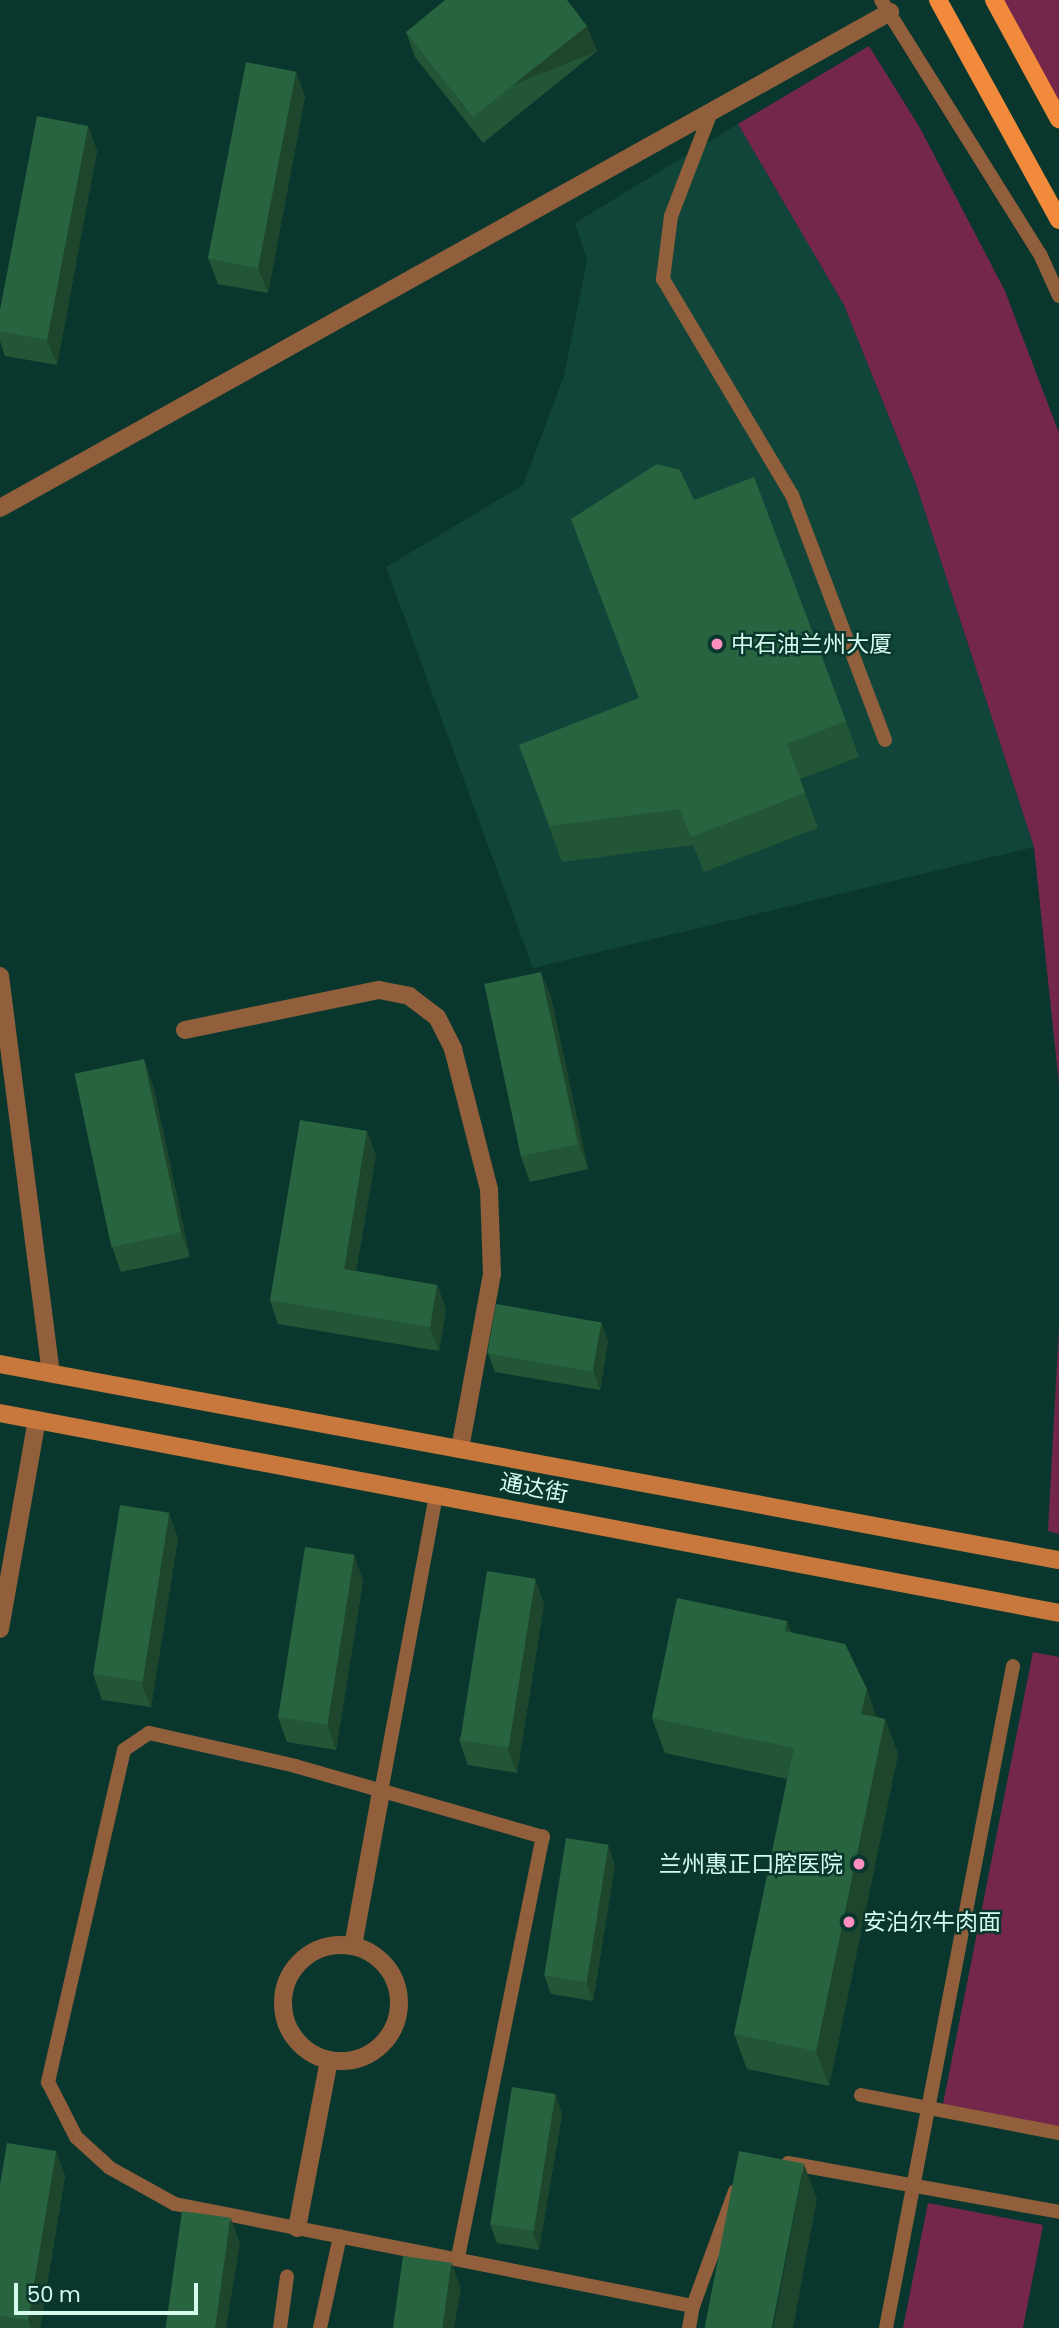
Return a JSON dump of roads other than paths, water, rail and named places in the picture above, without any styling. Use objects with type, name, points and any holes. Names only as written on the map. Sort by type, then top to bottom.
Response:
[{"type":"main road","points":[[938,0],[1059,220]]},
{"type":"main road","points":[[993,0],[1059,119]]},
{"type":"main road","name":"通达街","points":[[0,1364],[1059,1560]]},
{"type":"main road","name":"通达街","points":[[0,1413],[1059,1613]]},
{"type":"street","points":[[0,508],[711,112],[885,6]]},
{"type":"street","points":[[0,976],[51,1373]]},
{"type":"street","points":[[185,1030],[379,990],[409,996],[437,1017],[453,1049],[489,1189],[492,1274],[460,1449]]},
{"type":"street","points":[[0,1629],[37,1420]]},
{"type":"street","points":[[353,1946],[381,1792]]},
{"type":"street","points":[[353,1946],[390,1971],[398,2015],[373,2052],[329,2061],[292,2035],[284,1991],[309,1954],[353,1946]]},
{"type":"street","points":[[296,2228],[329,2061]]},
{"type":"lane","points":[[885,6],[1040,254],[1059,296]]},
{"type":"lane","points":[[711,112],[671,216],[663,279],[792,495],[885,740]]},
{"type":"lane","points":[[381,1792],[436,1494]]},
{"type":"lane","points":[[886,2328],[1013,1666]]},
{"type":"lane","points":[[458,2257],[543,1837],[381,1792],[149,1733],[124,1750],[48,2082],[76,2137],[110,2168],[175,2204],[458,2257],[693,2306]]},
{"type":"lane","points":[[861,2095],[1059,2133]]},
{"type":"lane","points":[[788,2163],[1059,2212]]},
{"type":"lane","points":[[689,2328],[693,2306],[739,2179]]},
{"type":"lane","points":[[320,2328],[340,2236]]},
{"type":"lane","points":[[280,2328],[287,2276]]},
{"type":"place","name":"中石油兰州大厦","points":[[717,644]]},
{"type":"place","name":"兰州惠正口腔医院","points":[[859,1864]]},
{"type":"place","name":"安泊尔牛肉面","points":[[849,1922]]}]
